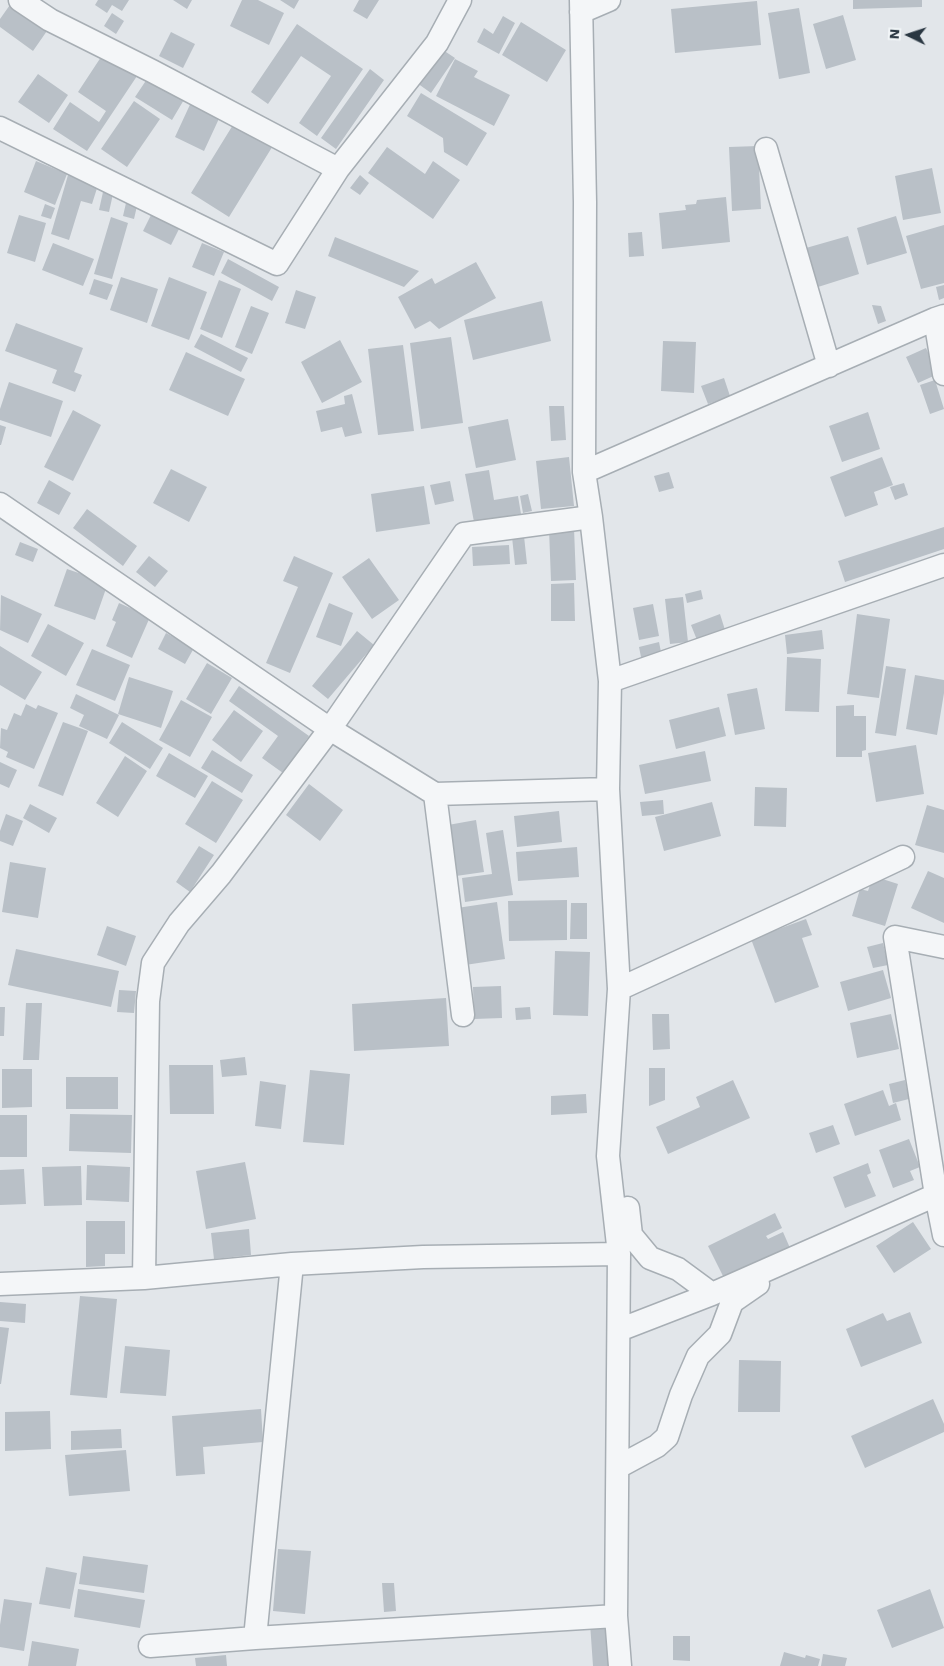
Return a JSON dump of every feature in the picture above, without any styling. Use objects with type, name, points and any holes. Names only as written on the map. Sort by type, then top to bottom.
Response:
[{"type":"street","points":[[20,0],[50,20],[160,75],[338,169]]},
{"type":"street","points":[[0,128],[277,264],[338,169],[437,43],[460,0]]},
{"type":"street","points":[[609,0],[581,6],[585,202],[584,472],[610,681],[608,789],[619,989],[608,1156],[618,1254],[616,1616],[620,1666]]},
{"type":"street","points":[[766,149],[829,366]]},
{"type":"street","points":[[584,472],[940,318],[944,374]]},
{"type":"street","points":[[0,504],[330,729],[435,794],[608,789]]},
{"type":"street","points":[[144,1278],[148,1001],[153,963],[179,923],[221,874],[330,729],[464,534],[591,517]]},
{"type":"street","points":[[610,681],[944,565]]},
{"type":"street","points":[[435,794],[463,1015]]},
{"type":"street","points":[[619,989],[903,857]]},
{"type":"street","points":[[944,947],[895,937],[944,1235]]},
{"type":"street","points":[[608,1156],[620,1168],[631,1235],[650,1258],[678,1268],[712,1294]]},
{"type":"street","points":[[619,1330],[712,1294],[936,1195]]},
{"type":"street","points":[[0,1284],[144,1278],[292,1264],[423,1257],[618,1254]]},
{"type":"street","points":[[618,1467],[657,1446],[666,1438],[681,1394],[698,1356],[720,1334],[732,1302],[788,1261]]},
{"type":"street","points":[[256,1638],[292,1264]]},
{"type":"street","points":[[150,1646],[616,1616]]},
{"type":"building","points":[[98,0],[129,0],[122,11],[112,5],[107,13],[95,5]]},
{"type":"building","points":[[173,0],[192,0],[187,9]]},
{"type":"building","points":[[242,0],[258,0],[284,13],[269,45],[230,26]]},
{"type":"building","points":[[280,0],[299,0],[294,9]]},
{"type":"building","points":[[359,0],[379,0],[367,19],[353,11]]},
{"type":"building","points":[[853,0],[922,0],[922,7],[853,9]]},
{"type":"building","points":[[757,1],[761,45],[675,53],[671,9]]},
{"type":"building","points":[[12,2],[49,28],[33,51],[0,27],[0,19]]},
{"type":"building","points":[[799,8],[810,73],[779,79],[768,13]]},
{"type":"building","points":[[112,13],[124,21],[116,34],[104,26]]},
{"type":"building","points":[[843,15],[856,60],[826,69],[813,24]]},
{"type":"building","points":[[503,16],[515,23],[499,54],[477,42],[484,28],[493,34]]},
{"type":"building","points":[[521,22],[566,50],[547,82],[502,55]]},
{"type":"building","points":[[297,24],[363,69],[317,136],[299,123],[331,76],[301,56],[268,104],[251,92]]},
{"type":"building","points":[[171,32],[195,44],[183,68],[159,56]]},
{"type":"building","points":[[440,48],[455,58],[431,93],[417,83]]},
{"type":"building","points":[[103,54],[137,76],[87,151],[53,129],[70,102],[99,122],[106,111],[78,92]]},
{"type":"building","points":[[455,59],[478,71],[474,77],[510,95],[494,126],[436,96]]},
{"type":"building","points":[[370,69],[384,80],[336,149],[321,138]]},
{"type":"building","points":[[38,74],[68,95],[49,123],[18,102]]},
{"type":"building","points":[[149,76],[185,98],[172,120],[135,97]]},
{"type":"building","points":[[421,93],[487,133],[467,166],[444,152],[443,138],[407,116]]},
{"type":"building","points":[[194,96],[223,110],[204,151],[175,137]]},
{"type":"building","points":[[134,101],[160,119],[127,167],[101,149]]},
{"type":"building","points":[[236,120],[274,144],[229,217],[191,193]]},
{"type":"building","points":[[758,146],[761,209],[732,211],[729,147]]},
{"type":"building","points":[[387,147],[425,174],[433,161],[460,180],[433,219],[368,173]]},
{"type":"building","points":[[36,161],[67,174],[55,205],[24,192]]},
{"type":"building","points":[[932,168],[941,213],[903,220],[895,176]]},
{"type":"building","points":[[68,175],[98,185],[92,204],[81,201],[69,240],[51,234]]},
{"type":"building","points":[[360,175],[369,183],[360,195],[350,188]]},
{"type":"building","points":[[103,192],[113,194],[109,212],[99,210]]},
{"type":"building","points":[[726,197],[730,242],[662,249],[659,213],[686,210],[685,205],[696,204],[697,200]]},
{"type":"building","points":[[126,203],[137,206],[134,219],[123,216]]},
{"type":"building","points":[[45,204],[55,208],[51,219],[41,216]]},
{"type":"building","points":[[19,215],[46,223],[35,262],[7,253]]},
{"type":"building","points":[[151,215],[179,229],[171,245],[143,231]]},
{"type":"building","points":[[896,216],[907,253],[867,265],[857,228]]},
{"type":"building","points":[[111,217],[128,223],[112,279],[94,274]]},
{"type":"building","points":[[944,225],[944,283],[921,289],[906,236]]},
{"type":"building","points":[[642,232],[644,256],[629,257],[628,233]]},
{"type":"building","points":[[848,236],[859,274],[818,287],[806,248]]},
{"type":"building","points":[[335,237],[419,271],[404,287],[328,256]]},
{"type":"building","points":[[53,243],[94,259],[83,286],[42,270]]},
{"type":"building","points":[[202,243],[224,252],[214,276],[192,267]]},
{"type":"building","points":[[228,259],[279,287],[272,301],[221,273]]},
{"type":"building","points":[[476,262],[496,298],[439,329],[430,321],[415,329],[398,297],[432,278],[435,284]]},
{"type":"building","points":[[121,277],[158,289],[147,323],[110,310]]},
{"type":"building","points":[[169,277],[207,292],[189,340],[151,326]]},
{"type":"building","points":[[94,279],[113,285],[107,300],[89,294]]},
{"type":"building","points":[[219,280],[241,289],[222,338],[200,329]]},
{"type":"building","points":[[944,285],[944,298],[939,300],[936,287]]},
{"type":"building","points":[[296,290],[316,297],[305,329],[285,323]]},
{"type":"building","points":[[542,301],[551,341],[473,360],[464,320]]},
{"type":"building","points":[[872,305],[881,306],[886,321],[878,324]]},
{"type":"building","points":[[251,306],[269,313],[252,354],[235,347]]},
{"type":"building","points":[[16,323],[83,348],[74,372],[82,375],[75,392],[52,383],[57,370],[5,351]]},
{"type":"building","points":[[201,334],[248,358],[241,372],[194,347]]},
{"type":"building","points":[[451,337],[463,423],[421,429],[410,343]]},
{"type":"building","points":[[340,340],[362,382],[322,403],[301,362]]},
{"type":"building","points":[[663,341],[696,342],[694,393],[661,391]]},
{"type":"building","points":[[403,345],[414,431],[378,435],[368,349]]},
{"type":"building","points":[[926,348],[938,374],[918,383],[906,357]]},
{"type":"building","points":[[186,352],[245,379],[228,416],[169,390]]},
{"type":"building","points":[[724,378],[730,396],[708,404],[701,386]]},
{"type":"building","points":[[935,380],[944,409],[930,414],[920,385]]},
{"type":"building","points":[[9,382],[63,401],[51,437],[0,420],[0,409]]},
{"type":"building","points":[[352,394],[362,433],[345,437],[342,427],[321,432],[316,411],[345,404],[344,396]]},
{"type":"building","points":[[549,406],[564,406],[566,440],[551,441]]},
{"type":"building","points":[[73,410],[101,425],[73,481],[44,467]]},
{"type":"building","points":[[868,412],[880,449],[842,462],[829,426]]},
{"type":"building","points":[[508,419],[516,460],[476,468],[468,427]]},
{"type":"building","points":[[0,425],[6,427],[1,445],[0,445]]},
{"type":"building","points":[[569,457],[574,506],[541,509],[536,461]]},
{"type":"building","points":[[882,457],[893,485],[874,492],[878,505],[845,517],[830,477]]},
{"type":"building","points":[[171,469],[207,487],[189,522],[153,503]]},
{"type":"building","points":[[489,470],[494,500],[518,496],[521,514],[474,522],[465,474]]},
{"type":"building","points":[[669,472],[674,488],[659,492],[654,476]]},
{"type":"building","points":[[49,480],[71,493],[59,515],[37,503]]},
{"type":"building","points":[[450,481],[454,501],[435,505],[430,485]]},
{"type":"building","points":[[904,483],[908,495],[895,500],[890,487]]},
{"type":"building","points":[[424,486],[430,524],[376,532],[371,494]]},
{"type":"building","points":[[528,494],[532,511],[523,513],[520,496]]},
{"type":"building","points":[[87,509],[137,546],[123,566],[73,528]]},
{"type":"building","points":[[944,527],[944,549],[845,582],[838,561]]},
{"type":"building","points":[[574,528],[576,580],[551,581],[549,529]]},
{"type":"building","points":[[524,536],[527,564],[515,565],[512,537]]},
{"type":"building","points":[[20,542],[38,549],[33,562],[15,555]]},
{"type":"building","points":[[509,545],[510,564],[473,566],[472,547]]},
{"type":"building","points":[[149,556],[168,571],[155,587],[136,572]]},
{"type":"building","points":[[294,556],[333,573],[290,673],[266,663],[298,587],[283,581]]},
{"type":"building","points":[[369,558],[399,600],[372,619],[342,577]]},
{"type":"building","points":[[67,569],[108,583],[95,620],[54,606]]},
{"type":"building","points":[[574,583],[575,621],[551,621],[551,584]]},
{"type":"building","points":[[701,590],[703,599],[687,603],[685,594]]},
{"type":"building","points":[[1,595],[42,614],[28,643],[0,630]]},
{"type":"building","points":[[683,597],[688,642],[670,644],[665,599]]},
{"type":"building","points":[[119,603],[150,617],[132,658],[106,646],[116,622],[112,620]]},
{"type":"building","points":[[329,603],[353,613],[341,646],[316,637]]},
{"type":"building","points":[[653,604],[659,636],[639,640],[633,608]]},
{"type":"building","points":[[720,614],[725,630],[697,640],[691,625]]},
{"type":"building","points":[[857,614],[890,619],[879,698],[847,694]]},
{"type":"building","points":[[48,624],[84,643],[66,676],[31,656]]},
{"type":"building","points":[[822,630],[824,649],[787,654],[785,635]]},
{"type":"building","points":[[357,631],[374,645],[328,699],[312,686]]},
{"type":"building","points":[[166,633],[194,648],[185,664],[158,649]]},
{"type":"building","points":[[659,642],[662,657],[642,662],[639,647]]},
{"type":"building","points":[[0,646],[42,672],[25,700],[0,685]]},
{"type":"building","points":[[92,649],[130,665],[115,701],[76,685]]},
{"type":"building","points":[[787,657],[821,659],[819,712],[785,711]]},
{"type":"building","points":[[207,663],[232,678],[211,714],[186,699]]},
{"type":"building","points":[[886,666],[906,669],[896,736],[875,733]]},
{"type":"building","points":[[915,675],[944,680],[944,693],[937,735],[906,729]]},
{"type":"building","points":[[129,677],[173,691],[161,728],[118,714]]},
{"type":"building","points":[[239,686],[309,736],[283,773],[262,758],[278,736],[229,701]]},
{"type":"building","points":[[757,688],[765,729],[735,735],[727,694]]},
{"type":"building","points":[[76,694],[119,715],[107,739],[79,726],[84,715],[70,708]]},
{"type":"building","points":[[181,700],[212,717],[190,757],[159,740]]},
{"type":"building","points":[[26,704],[36,709],[38,705],[58,713],[34,769],[6,757],[8,752],[0,748],[1,728],[7,730],[14,713],[21,716]]},
{"type":"building","points":[[854,705],[854,716],[866,716],[866,750],[862,751],[862,757],[836,757],[836,706]]},
{"type":"building","points":[[719,707],[726,736],[676,749],[669,720]]},
{"type":"building","points":[[234,710],[263,731],[241,762],[212,740]]},
{"type":"building","points":[[63,722],[88,731],[63,796],[38,786]]},
{"type":"building","points":[[122,722],[163,748],[150,769],[109,743]]},
{"type":"building","points":[[916,745],[924,794],[876,802],[868,753]]},
{"type":"building","points":[[212,750],[253,775],[242,793],[201,768]]},
{"type":"building","points":[[705,751],[711,781],[645,794],[639,765]]},
{"type":"building","points":[[169,753],[208,776],[195,798],[156,776]]},
{"type":"building","points":[[125,756],[147,771],[118,817],[96,803]]},
{"type":"building","points":[[0,762],[17,770],[9,788],[0,784]]},
{"type":"building","points":[[212,781],[243,800],[216,843],[185,824]]},
{"type":"building","points":[[309,784],[343,810],[320,841],[286,815]]},
{"type":"building","points":[[755,787],[787,788],[786,827],[754,826]]},
{"type":"building","points":[[663,800],[664,814],[642,816],[640,802]]},
{"type":"building","points":[[712,802],[721,836],[664,851],[655,817]]},
{"type":"building","points":[[30,804],[57,818],[49,833],[23,818]]},
{"type":"building","points":[[927,805],[944,810],[944,853],[915,845]]},
{"type":"building","points":[[559,811],[562,842],[517,847],[514,816]]},
{"type":"building","points":[[6,814],[23,821],[13,846],[0,841],[0,831]]},
{"type":"building","points":[[476,820],[484,872],[456,876],[448,825]]},
{"type":"building","points":[[503,830],[513,895],[465,902],[462,878],[492,874],[486,833]]},
{"type":"building","points":[[199,846],[214,855],[190,892],[176,882]]},
{"type":"building","points":[[577,847],[579,877],[518,881],[516,852]]},
{"type":"building","points":[[10,862],[46,868],[38,918],[2,912]]},
{"type":"building","points":[[928,871],[944,878],[944,923],[911,908]]},
{"type":"building","points":[[873,876],[898,884],[885,926],[852,916],[860,889],[868,891]]},
{"type":"building","points":[[567,900],[567,940],[509,941],[508,901]]},
{"type":"building","points":[[497,902],[505,959],[465,965],[457,908]]},
{"type":"building","points":[[571,903],[587,903],[587,939],[570,939]]},
{"type":"building","points":[[806,919],[812,935],[802,938],[819,987],[775,1003],[751,939]]},
{"type":"building","points":[[107,926],[136,936],[126,966],[97,955]]},
{"type":"building","points":[[883,943],[888,965],[873,968],[867,947]]},
{"type":"building","points":[[16,949],[119,971],[111,1007],[8,985]]},
{"type":"building","points":[[555,951],[590,952],[588,1016],[553,1015]]},
{"type":"building","points":[[883,970],[891,998],[848,1011],[840,982]]},
{"type":"building","points":[[501,986],[502,1018],[474,1019],[473,987]]},
{"type":"building","points":[[119,990],[136,991],[134,1013],[117,1012]]},
{"type":"building","points":[[446,998],[449,1046],[354,1051],[352,1004]]},
{"type":"building","points":[[26,1003],[42,1003],[39,1060],[23,1060]]},
{"type":"building","points":[[0,1007],[5,1007],[4,1036],[0,1036]]},
{"type":"building","points":[[530,1007],[531,1019],[516,1020],[515,1008]]},
{"type":"building","points":[[652,1014],[669,1014],[670,1049],[653,1050]]},
{"type":"building","points":[[891,1014],[899,1049],[857,1058],[850,1023]]},
{"type":"building","points":[[245,1057],[247,1075],[222,1077],[220,1060]]},
{"type":"building","points":[[169,1065],[213,1065],[214,1114],[170,1114]]},
{"type":"building","points":[[649,1068],[665,1068],[665,1100],[649,1106]]},
{"type":"building","points":[[2,1069],[32,1069],[32,1107],[2,1108]]},
{"type":"building","points":[[310,1070],[350,1074],[344,1145],[303,1142]]},
{"type":"building","points":[[66,1077],[118,1077],[118,1109],[66,1109]]},
{"type":"building","points":[[733,1080],[750,1118],[668,1154],[656,1127],[700,1107],[696,1097]]},
{"type":"building","points":[[905,1080],[909,1099],[893,1103],[889,1084]]},
{"type":"building","points":[[260,1081],[286,1085],[281,1129],[255,1126]]},
{"type":"building","points":[[883,1090],[889,1106],[896,1103],[901,1120],[855,1136],[844,1104]]},
{"type":"building","points":[[586,1094],[587,1113],[551,1115],[551,1096]]},
{"type":"building","points":[[70,1114],[132,1115],[131,1153],[69,1151]]},
{"type":"building","points":[[0,1115],[27,1115],[27,1157],[0,1157]]},
{"type":"building","points":[[833,1125],[840,1144],[816,1153],[809,1133]]},
{"type":"building","points":[[909,1139],[920,1167],[910,1171],[914,1180],[893,1188],[879,1150]]},
{"type":"building","points":[[245,1162],[256,1219],[206,1229],[196,1171]]},
{"type":"building","points":[[868,1163],[871,1173],[867,1175],[876,1196],[845,1208],[833,1177]]},
{"type":"building","points":[[87,1165],[130,1167],[129,1202],[86,1200]]},
{"type":"building","points":[[81,1166],[82,1205],[44,1206],[42,1167]]},
{"type":"building","points":[[24,1169],[26,1204],[0,1205],[0,1170]]},
{"type":"building","points":[[775,1213],[782,1228],[766,1236],[768,1239],[783,1232],[790,1248],[725,1280],[708,1246]]},
{"type":"building","points":[[86,1221],[125,1221],[125,1254],[105,1254],[105,1266],[86,1267]]},
{"type":"building","points":[[913,1222],[931,1249],[894,1273],[876,1246]]},
{"type":"building","points":[[249,1229],[251,1255],[214,1259],[211,1233]]},
{"type":"building","points":[[80,1296],[117,1299],[107,1398],[70,1395]]},
{"type":"building","points":[[0,1302],[26,1304],[25,1323],[0,1321]]},
{"type":"building","points":[[910,1312],[922,1343],[861,1367],[846,1329],[883,1313],[887,1321]]},
{"type":"building","points":[[0,1327],[9,1328],[1,1384],[0,1384]]},
{"type":"building","points":[[125,1346],[170,1350],[166,1396],[120,1393]]},
{"type":"building","points":[[739,1360],[781,1361],[780,1412],[738,1412]]},
{"type":"building","points":[[933,1399],[944,1424],[944,1432],[865,1468],[851,1436]]},
{"type":"building","points":[[261,1409],[263,1442],[203,1447],[205,1474],[176,1476],[172,1416]]},
{"type":"building","points":[[50,1411],[51,1449],[5,1451],[5,1412]]},
{"type":"building","points":[[121,1429],[122,1448],[71,1450],[71,1431]]},
{"type":"building","points":[[126,1450],[130,1491],[69,1496],[65,1455]]},
{"type":"building","points":[[278,1549],[311,1551],[305,1614],[273,1611]]},
{"type":"building","points":[[83,1556],[148,1565],[144,1593],[79,1584]]},
{"type":"building","points":[[46,1567],[77,1573],[70,1609],[39,1604]]},
{"type":"building","points":[[382,1583],[394,1583],[396,1611],[384,1612]]},
{"type":"building","points":[[78,1589],[145,1600],[140,1628],[74,1617]]},
{"type":"building","points":[[930,1589],[944,1628],[892,1648],[877,1610]]},
{"type":"building","points":[[4,1599],[32,1603],[24,1651],[0,1647],[0,1625]]},
{"type":"building","points":[[607,1622],[609,1666],[593,1666],[590,1623]]},
{"type":"building","points":[[673,1636],[690,1636],[690,1661],[673,1660]]},
{"type":"building","points":[[32,1641],[79,1649],[76,1666],[28,1666]]},
{"type":"building","points":[[784,1652],[805,1658],[806,1655],[820,1659],[818,1666],[780,1666]]},
{"type":"building","points":[[823,1654],[847,1658],[845,1666],[821,1666]]},
{"type":"building","points":[[226,1655],[227,1666],[196,1666],[195,1658]]}]
